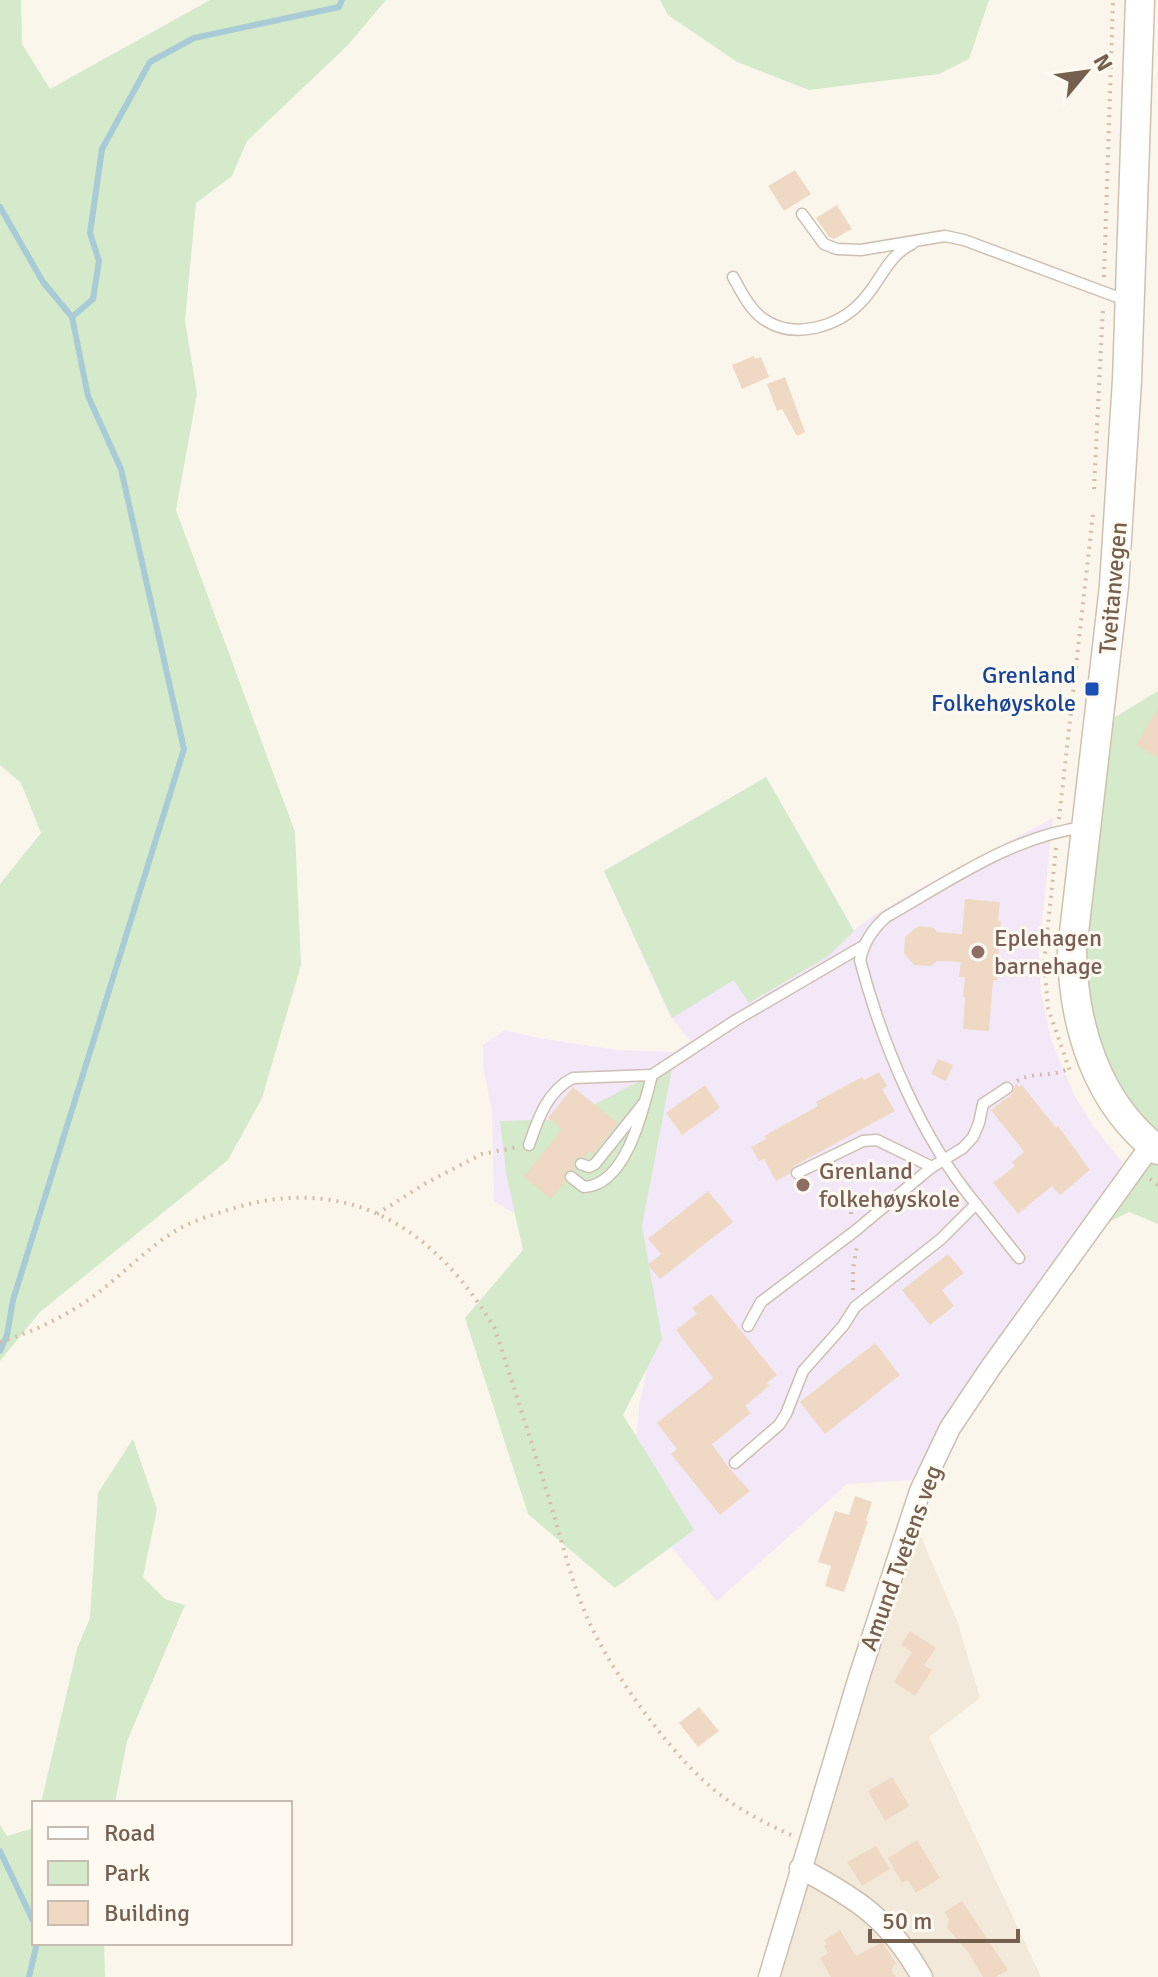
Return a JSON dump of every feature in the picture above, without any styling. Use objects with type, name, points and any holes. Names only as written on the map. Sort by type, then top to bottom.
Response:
[{"type":"main road","name":"Tveitanvegen","points":[[1140,0],[1130,301],[1114,586],[1072,950],[1072,988],[1079,1024],[1102,1082],[1118,1107],[1155,1147]]},
{"type":"street","name":"Amund Tvetens veg","points":[[769,1977],[860,1674],[920,1491],[950,1428],[991,1367],[1155,1147]]},
{"type":"street","points":[[800,1868],[846,1892],[886,1924],[922,1977]]},
{"type":"lane","points":[[802,214],[824,244],[837,249],[861,250],[945,236],[964,240],[1130,301]]},
{"type":"lane","points":[[733,277],[759,316],[778,328],[818,328],[851,312],[864,300],[890,262],[905,247],[924,238]]},
{"type":"lane","points":[[1019,1258],[943,1160],[875,1012],[860,960],[863,946],[873,929],[886,917],[1016,845],[1058,830],[1087,827]]},
{"type":"lane","points":[[529,1145],[541,1112],[564,1082],[573,1078],[652,1075],[736,1020],[863,946]]},
{"type":"lane","points":[[571,1177],[584,1187],[592,1187],[607,1179],[634,1137],[652,1075]]},
{"type":"lane","points":[[748,1326],[761,1302],[932,1167],[963,1148],[973,1137],[983,1104],[1007,1088]]},
{"type":"lane","points":[[581,1164],[589,1167],[595,1164],[645,1102]]},
{"type":"lane","points":[[797,1173],[863,1141],[877,1140],[932,1167]]},
{"type":"lane","points":[[735,1463],[779,1425],[803,1371],[843,1326],[855,1307],[941,1239],[976,1204]]},
{"type":"path","points":[[1007,1088],[1025,1075],[1058,1074],[1067,1069]]},
{"type":"path","points":[[377,1214],[426,1183],[482,1154],[529,1145]]},
{"type":"path","points":[[847,1237],[852,1207],[850,1147]]},
{"type":"path","points":[[0,1342],[50,1324],[96,1294],[171,1233],[201,1218],[244,1205],[282,1198],[322,1199],[364,1208],[405,1227],[446,1261],[477,1299],[495,1329],[570,1568],[591,1627],[611,1664],[692,1769],[712,1787],[762,1821],[808,1842]]},
{"type":"path","points":[[855,1307],[853,1268],[866,1222]]},
{"type":"shaded area","name":"Grenland folkehøyskole","points":[[766,777],[854,930],[929,883],[1053,818],[1039,952],[1041,993],[1051,1039],[1075,1097],[1122,1162],[1117,1178],[946,1416],[912,1480],[847,1484],[717,1601],[630,1499],[640,1401],[655,1329],[602,1266],[494,1201],[492,1114],[483,1064],[483,1045],[505,1030],[617,1050],[674,1052],[690,1041],[669,1014],[604,871]]},
{"type":"shaded area","points":[[910,1511],[957,1620],[980,1698],[929,1737],[1041,1977],[781,1977],[836,1787],[841,1694]]},
{"type":"green space","points":[[0,0],[21,0],[22,44],[50,89],[210,0],[386,0],[347,46],[247,141],[232,176],[196,203],[185,320],[197,394],[176,510],[295,832],[301,965],[262,1098],[228,1160],[40,1312],[0,1361],[0,884],[41,833],[21,783],[0,765]]},
{"type":"green space","points":[[660,0],[989,0],[969,59],[939,74],[809,90],[737,62],[668,15]]},
{"type":"green space","points":[[1158,691],[1158,1147],[1105,1080],[1074,970],[1102,725]]},
{"type":"green space","points":[[766,777],[854,931],[828,956],[749,1003],[734,980],[672,1018],[604,871]]},
{"type":"green space","points":[[673,1064],[642,1226],[662,1339],[623,1415],[694,1530],[615,1588],[528,1514],[465,1318],[523,1250],[507,1178],[500,1121],[566,1119]]},
{"type":"green space","points":[[1158,1147],[1158,1224],[1129,1212],[1093,1230]]},
{"type":"green space","points":[[133,1439],[157,1509],[143,1577],[165,1599],[185,1605],[127,1741],[115,1801],[41,1801],[77,1649],[90,1618],[98,1493]]},
{"type":"green space","points":[[0,1825],[7,1836],[32,1829],[32,1945],[104,1945],[105,1977],[0,1977]]},
{"type":"building","points":[[795,170],[811,194],[784,211],[768,186]]},
{"type":"building","points":[[837,205],[852,229],[834,239],[829,237],[816,218]]},
{"type":"building","points":[[754,356],[755,359],[761,357],[769,377],[742,389],[732,365]]},
{"type":"building","points":[[785,377],[805,432],[797,436],[782,409],[777,411],[767,384]]},
{"type":"building","points":[[1158,707],[1158,758],[1136,745]]},
{"type":"building","points":[[965,899],[1000,902],[997,980],[993,980],[989,1031],[963,1029],[965,977],[959,977],[961,962],[937,961],[931,966],[914,965],[904,953],[905,937],[918,926],[934,928],[937,932],[962,934]]},
{"type":"building","points":[[938,1059],[953,1065],[946,1081],[931,1074]]},
{"type":"building","points":[[879,1072],[887,1086],[882,1089],[895,1111],[794,1166],[789,1174],[776,1181],[764,1159],[759,1161],[751,1147],[766,1139],[764,1136],[818,1106],[816,1102],[862,1077],[864,1080]]},
{"type":"building","points":[[1016,1083],[1019,1087],[1022,1085],[1056,1128],[1058,1126],[1090,1170],[1060,1195],[1052,1186],[1018,1214],[993,1183],[1015,1166],[1012,1162],[1024,1152],[991,1110],[1012,1094]]},
{"type":"building","points":[[705,1085],[720,1108],[682,1135],[666,1113]]},
{"type":"building","points":[[573,1087],[618,1123],[593,1154],[589,1151],[585,1157],[575,1158],[575,1169],[565,1172],[565,1182],[551,1199],[524,1177],[562,1129],[548,1118]]},
{"type":"building","points":[[708,1191],[733,1222],[660,1279],[648,1265],[661,1254],[648,1239]]},
{"type":"building","points":[[948,1254],[964,1273],[942,1290],[954,1306],[930,1325],[902,1290]]},
{"type":"building","points":[[711,1294],[777,1375],[745,1406],[751,1413],[712,1444],[750,1491],[720,1515],[671,1454],[677,1449],[657,1423],[713,1378],[676,1330],[697,1314],[692,1308]]},
{"type":"building","points":[[875,1343],[900,1375],[825,1434],[800,1402]]},
{"type":"building","points":[[855,1496],[872,1502],[844,1592],[825,1586],[831,1566],[818,1562],[835,1511],[849,1515]]},
{"type":"building","points":[[910,1631],[936,1648],[924,1665],[932,1670],[915,1696],[894,1682],[912,1652],[901,1645]]},
{"type":"building","points":[[699,1707],[719,1731],[698,1747],[679,1723]]},
{"type":"building","points":[[892,1777],[909,1806],[885,1821],[868,1791]]},
{"type":"building","points":[[917,1840],[940,1878],[916,1893],[908,1880],[902,1883],[888,1858]]},
{"type":"building","points":[[876,1846],[890,1869],[862,1886],[847,1862]]},
{"type":"building","points":[[962,1901],[1008,1970],[996,1977],[983,1977],[968,1952],[947,1928],[949,1920],[944,1912]]},
{"type":"building","points":[[840,1930],[856,1956],[882,1942],[896,1963],[891,1970],[896,1977],[831,1977],[820,1958],[828,1953],[824,1940]]},
{"type":"waterway","points":[[72,317],[93,299],[99,261],[90,233],[102,149],[150,62],[194,38],[339,7],[342,0]]},
{"type":"waterway","points":[[0,207],[43,282],[72,317],[88,396],[121,469],[184,749],[13,1300],[7,1335],[0,1351]]},
{"type":"waterway","points":[[0,1851],[32,1919]]},
{"type":"waterway","points":[[29,1977],[37,1945]]},
{"type":"place","name":"Grenland Folkehøyskole","points":[[1092,689]]},
{"type":"place","name":"Eplehagen barnehage","points":[[978,952]]},
{"type":"place","name":"Grenland folkehøyskole","points":[[803,1185]]}]
